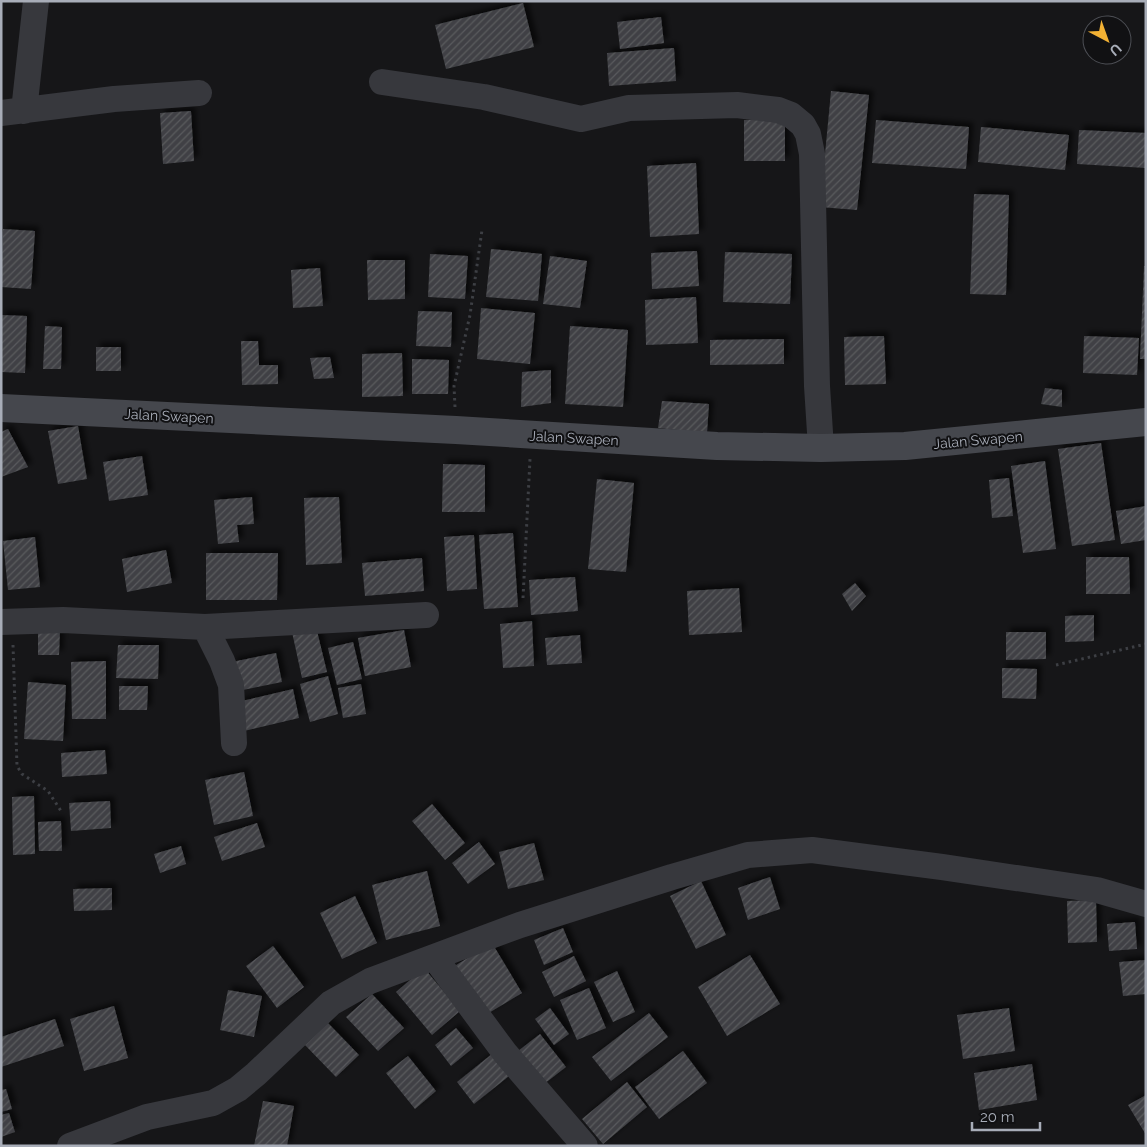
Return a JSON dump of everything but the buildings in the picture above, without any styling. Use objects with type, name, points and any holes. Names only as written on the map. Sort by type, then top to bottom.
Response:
[{"type":"main road","name":"Jalan Swapen","points":[[1,408],[456,430],[717,446],[821,448],[905,446],[1146,422]]},
{"type":"street","points":[[36,1],[12,112],[114,99],[199,93]]},
{"type":"street","points":[[382,82],[484,97],[581,119],[629,108],[737,105],[778,110],[798,120],[808,134],[812,154],[817,386],[821,448]]},
{"type":"street","points":[[7,622],[63,620],[205,627],[426,615]]},
{"type":"street","points":[[205,627],[222,661],[231,685],[234,743]]},
{"type":"street","points":[[70,1146],[147,1116],[213,1104],[238,1089],[256,1074],[331,1003],[370,981],[520,925],[748,855],[812,850],[1097,890],[1146,904]]},
{"type":"street","points":[[434,958],[505,1053],[584,1146]]},
{"type":"path","points":[[456,430],[454,386],[470,315],[482,230]]},
{"type":"path","points":[[523,598],[531,436]]},
{"type":"path","points":[[7,622],[17,766],[22,774],[48,792],[61,811]]},
{"type":"path","points":[[1056,665],[1146,644]]}]
